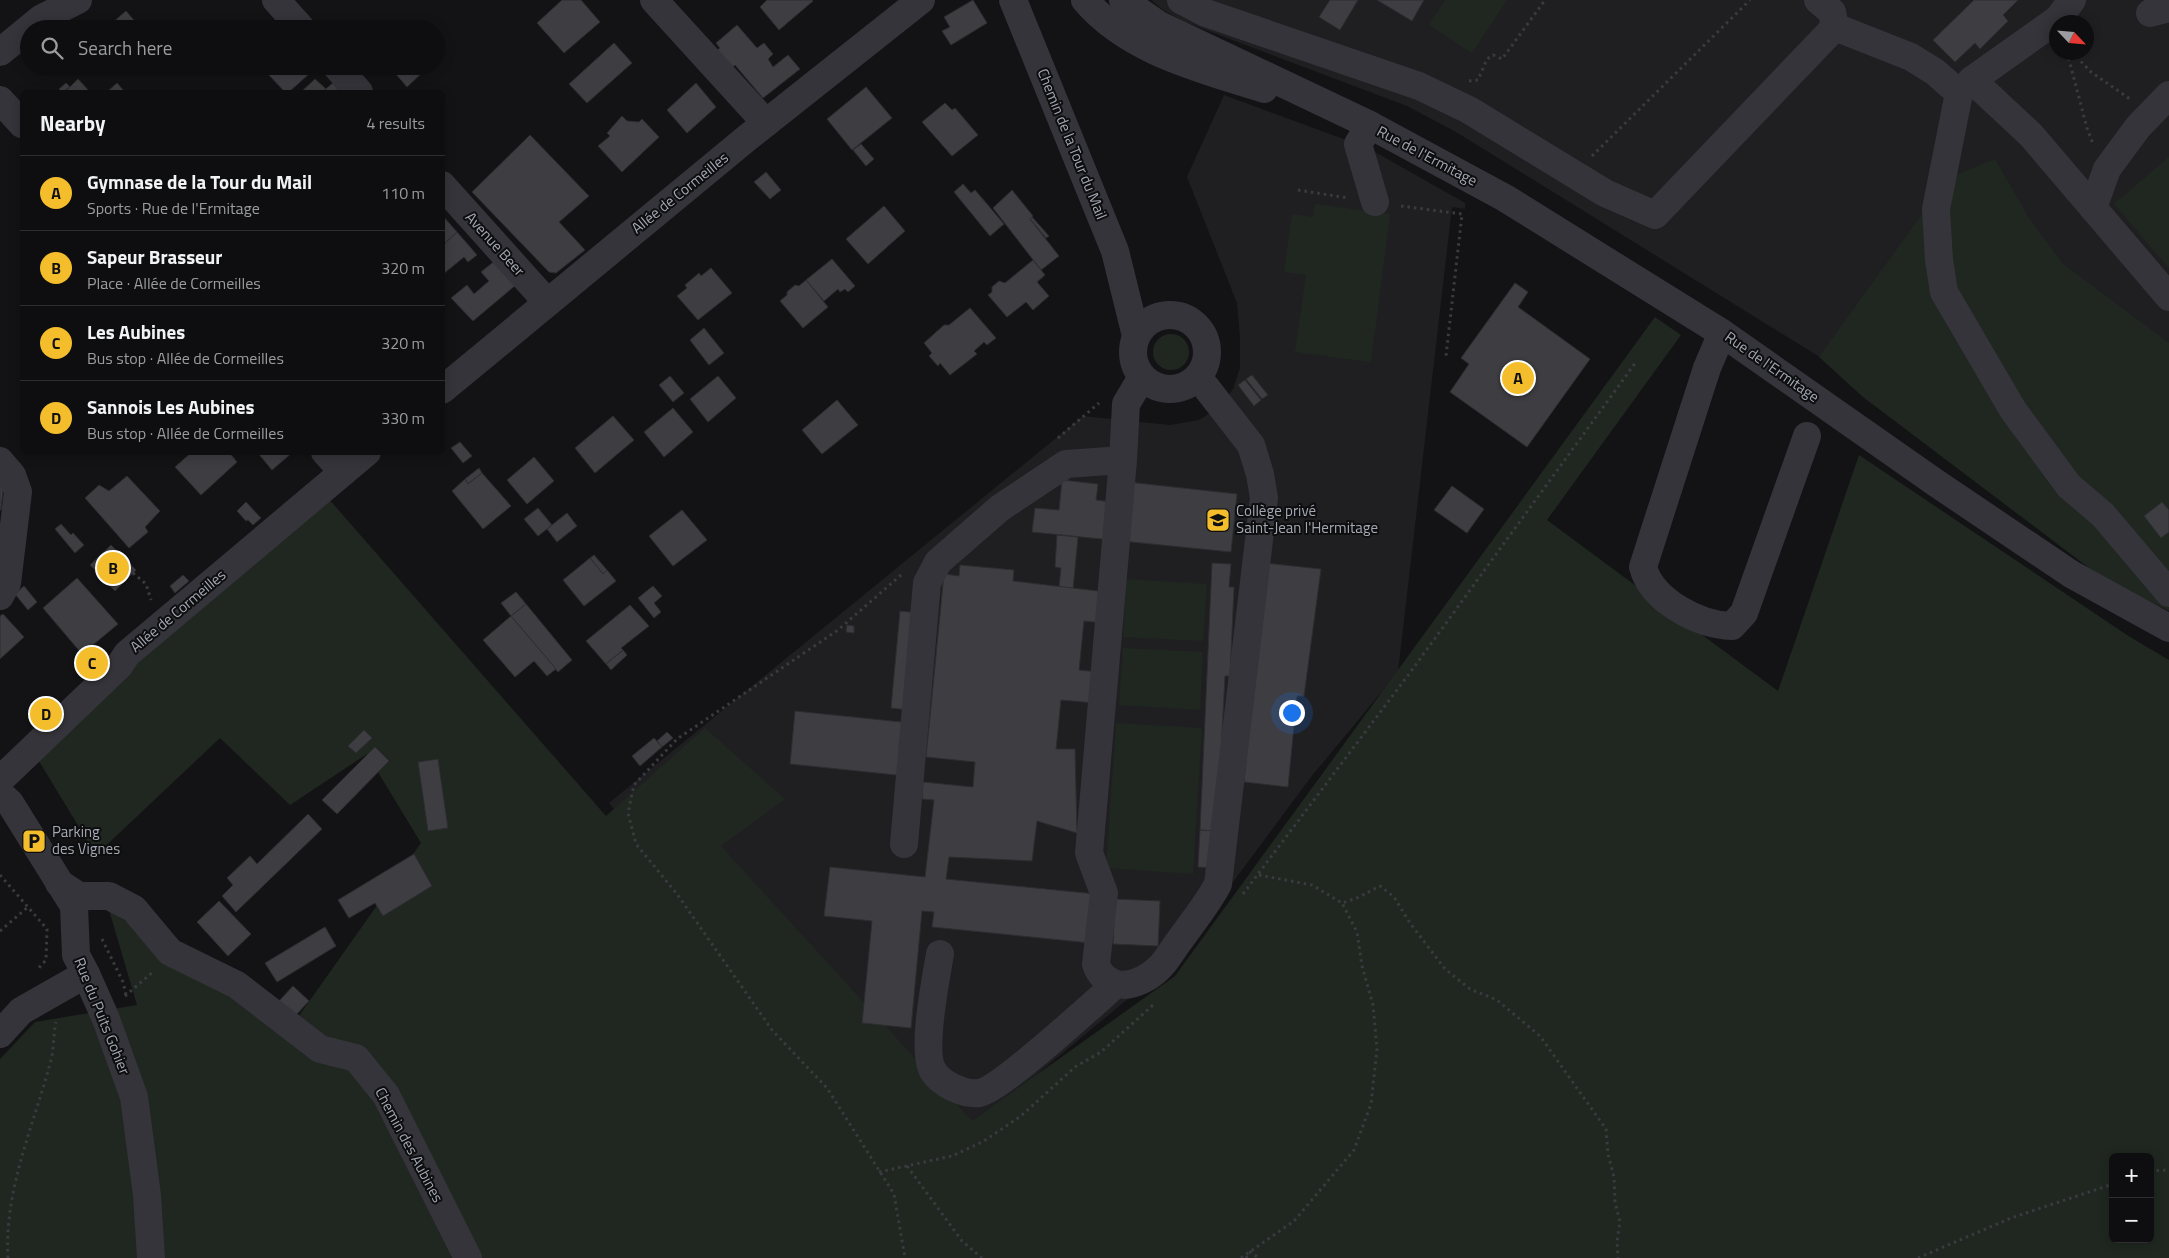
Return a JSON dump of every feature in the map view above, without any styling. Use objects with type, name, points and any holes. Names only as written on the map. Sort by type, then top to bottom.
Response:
[{"type":"street","points":[[40,20],[78,0]]},
{"type":"street","points":[[276,0],[294,20]]},
{"type":"street","points":[[654,0],[766,123]]},
{"type":"street","name":"Allée de Cormeilles","points":[[445,387],[766,123],[921,0]]},
{"type":"street","name":"Chemin de la Tour du Mail","points":[[1013,0],[1115,251],[1136,336]]},
{"type":"street","name":"Rue de l'Ermitage","points":[[1085,0],[1107,21],[1160,53],[1368,124]]},
{"type":"street","name":"Rue de l'Ermitage","points":[[1123,0],[1159,25],[1368,124],[1505,198],[1722,332],[2071,574],[2169,628]]},
{"type":"street","points":[[1181,0],[1206,13],[1419,86],[1469,110],[1605,193],[1655,215],[1835,27]]},
{"type":"street","points":[[1818,0],[1832,12],[1835,27]]},
{"type":"street","points":[[2072,0],[2058,19],[1966,87],[1936,209],[1938,260],[1944,292],[2013,410],[2069,486],[2103,515],[2169,593]]},
{"type":"street","points":[[1835,27],[1911,57],[1935,72],[1966,87],[2031,135],[2169,297]]},
{"type":"street","points":[[0,52],[20,36]]},
{"type":"street","points":[[344,75],[357,90]]},
{"type":"street","points":[[0,100],[20,122]]},
{"type":"street","points":[[2093,208],[2106,169],[2138,127],[2160,104]]},
{"type":"street","points":[[1368,124],[1358,144],[1375,202]]},
{"type":"street","name":"Avenue Beer","points":[[445,188],[547,302]]},
{"type":"street","points":[[1125,290],[1152,310],[1165,315],[1176,315],[1187,319],[1196,325],[1203,334],[1207,356],[1204,367],[1189,384],[1179,388],[1157,387],[1142,377],[1134,364],[1132,350],[1136,336],[1148,322],[1165,315]]},
{"type":"street","points":[[1722,332],[1707,368],[1643,568],[1646,580],[1658,593],[1689,616],[1715,625],[1732,626],[1744,613],[1807,436]]},
{"type":"street","points":[[1142,377],[1126,404],[1123,460],[1089,853],[1104,893],[1096,964],[1099,972],[1105,979],[1116,984],[1129,984],[1146,978],[1159,968],[1210,899],[1218,884],[1264,498],[1260,474],[1250,446],[1198,376]]},
{"type":"street","points":[[328,455],[343,472]]},
{"type":"street","name":"Allée de Cormeilles","points":[[0,780],[119,666],[127,654],[363,455]]},
{"type":"street","points":[[904,844],[927,582],[938,562],[1000,508],[1066,464],[1123,460]]},
{"type":"street","points":[[0,461],[12,475],[18,492],[8,583],[0,596]]},
{"type":"street","name":"Rue du Puits Gohier","points":[[0,794],[10,803],[74,906],[76,955],[105,1017],[134,1097],[147,1195],[151,1258]]},
{"type":"street","name":"Chemin des Aubines","points":[[59,883],[79,896],[109,896],[134,909],[170,952],[237,985],[320,1049],[356,1058],[386,1095],[468,1258]]},
{"type":"street","points":[[940,954],[929,1036],[930,1056],[933,1071],[948,1086],[965,1091],[980,1093],[1007,1077],[1116,984]]},
{"type":"street","points":[[0,1034],[21,1011],[86,974]]},
{"type":"path","points":[[1468,81],[1478,80],[1487,59],[1494,55],[1502,59],[1544,0]]},
{"type":"path","points":[[1574,174],[1750,0]]},
{"type":"path","points":[[2069,60],[2087,128],[2098,156],[2106,169]]},
{"type":"path","points":[[2080,60],[2106,84],[2160,104]]},
{"type":"path","points":[[1405,207],[1462,214],[1446,356]]},
{"type":"path","points":[[1244,893],[1409,674],[1636,362]]},
{"type":"path","points":[[1053,443],[1105,398]]},
{"type":"path","points":[[904,572],[838,630],[677,739],[634,785],[628,813],[636,844],[677,894],[772,1030],[827,1088],[894,1194],[905,1258]]},
{"type":"path","points":[[133,573],[146,584],[152,601],[152,614],[161,625]]},
{"type":"path","points":[[0,875],[47,929],[46,960],[33,974]]},
{"type":"path","points":[[1241,1258],[1294,1220],[1354,1150],[1371,1104],[1377,1049],[1373,1005],[1362,966],[1356,932],[1342,903],[1312,885],[1259,875]]},
{"type":"path","points":[[1342,903],[1357,898],[1380,886],[1394,897],[1410,923],[1445,969],[1470,988],[1497,1000],[1540,1036],[1606,1130],[1608,1154],[1614,1177],[1615,1202],[1620,1222],[1617,1241],[1618,1258]]},
{"type":"path","points":[[89,896],[93,912],[99,918],[98,925],[102,939],[123,982],[126,996]]},
{"type":"path","points":[[0,931],[28,907]]},
{"type":"path","points":[[105,1017],[174,954]]},
{"type":"path","points":[[8,1258],[7,1237],[18,1171],[51,1062],[55,1027],[63,987]]},
{"type":"path","points":[[907,1166],[962,1241],[982,1258]]},
{"type":"path","points":[[2154,1171],[2169,1170]]},
{"type":"path","points":[[1918,1258],[2011,1218],[2109,1185]]},
{"type":"path","points":[[1246,1258],[1250,1252]]},
{"type":"path","points":[[1250,1252],[1259,1258]]},
{"type":"shaded area","points":[[1151,0],[2169,0],[2169,573],[1456,132],[1407,106],[1185,22],[1163,10]]},
{"type":"shaded area","points":[[1445,0],[1507,0],[1472,53],[1429,25]]},
{"type":"shaded area","points":[[1224,95],[1368,148],[1465,203],[1465,209],[1452,207],[1398,672],[1311,777],[1176,959],[923,1169],[609,803],[1083,416],[1170,425],[1199,420],[1218,408],[1233,389],[1240,368],[1237,303],[1187,177]]},
{"type":"shaded area","points":[[2169,157],[2169,268],[2114,204]]},
{"type":"shaded area","points":[[1995,159],[2029,218],[2062,263],[2169,343],[2169,611],[2105,580],[1863,397],[1819,357],[1948,178]]},
{"type":"shaded area","points":[[1315,204],[1390,214],[1371,362],[1295,352],[1306,275],[1284,272],[1292,214],[1313,217]]},
{"type":"shaded area","points":[[1655,317],[1681,335],[1547,520],[1778,691],[1859,455],[2130,637],[2169,660],[2169,1258],[0,1258],[0,1059],[35,1022],[137,1005],[109,910],[289,1030],[421,843],[367,754],[290,805],[220,738],[96,855],[34,753],[328,498],[606,816],[705,728],[785,799],[721,846],[972,1121],[1175,976]]},
{"type":"shaded area","points":[[1171,334],[1178,335],[1184,339],[1188,345],[1188,359],[1184,365],[1178,369],[1171,370],[1164,369],[1158,365],[1154,359],[1153,352],[1154,345],[1158,339],[1164,335]]},
{"type":"shaded area","points":[[1126,579],[1207,584],[1203,641],[1123,637]]},
{"type":"shaded area","points":[[1123,648],[1203,652],[1200,710],[1119,705]]},
{"type":"shaded area","points":[[1116,723],[1202,728],[1193,874],[1106,868]]},
{"type":"building","points":[[562,0],[581,0],[600,22],[564,53],[537,23]]},
{"type":"building","points":[[767,0],[813,1],[779,30],[760,7]]},
{"type":"building","points":[[973,0],[987,23],[951,45],[942,31],[950,27],[944,17]]},
{"type":"building","points":[[1330,0],[1358,0],[1340,30],[1319,17]]},
{"type":"building","points":[[1377,0],[1424,0],[1412,21]]},
{"type":"building","points":[[1974,0],[2018,0],[2003,15],[2008,21],[1980,49],[1975,43],[1955,62],[1933,40]]},
{"type":"building","points":[[126,11],[134,20],[116,20]]},
{"type":"building","points":[[737,25],[757,48],[764,43],[773,54],[768,59],[773,67],[788,55],[800,69],[763,98],[735,65],[726,72],[711,55],[720,48],[716,43]]},
{"type":"building","points":[[614,43],[632,63],[587,103],[569,84]]},
{"type":"building","points":[[269,75],[308,75],[291,90],[283,90]]},
{"type":"building","points":[[397,75],[420,75],[407,87]]},
{"type":"building","points":[[78,79],[88,90],[66,90]]},
{"type":"building","points":[[315,79],[326,89],[325,90],[303,90]]},
{"type":"building","points":[[66,83],[70,87],[65,90],[59,89]]},
{"type":"building","points":[[117,83],[123,90],[109,90]]},
{"type":"building","points":[[333,83],[338,90],[324,90]]},
{"type":"building","points":[[696,83],[716,107],[687,133],[667,110]]},
{"type":"building","points":[[866,87],[892,118],[852,150],[827,119]]},
{"type":"building","points":[[945,103],[952,110],[955,108],[978,135],[952,156],[922,122]]},
{"type":"building","points":[[622,116],[627,121],[639,122],[642,119],[659,137],[622,172],[598,146],[610,136],[607,133]]},
{"type":"building","points":[[530,135],[589,196],[559,222],[585,250],[556,273],[549,272],[472,192]]},
{"type":"building","points":[[861,144],[874,159],[866,166],[853,150]]},
{"type":"building","points":[[766,172],[781,190],[770,199],[754,182]]},
{"type":"building","points":[[963,184],[971,193],[975,190],[1004,224],[990,236],[954,192]]},
{"type":"building","points":[[1012,190],[1033,216],[1030,219],[1059,256],[1041,270],[993,208]]},
{"type":"building","points":[[884,206],[905,231],[868,264],[846,239]]},
{"type":"building","points":[[1032,217],[1049,236],[1046,238],[1030,219]]},
{"type":"building","points":[[445,218],[457,232],[445,243]]},
{"type":"building","points":[[457,232],[477,255],[468,262],[464,257],[445,273],[445,243]]},
{"type":"building","points":[[497,259],[517,284],[473,321],[451,298],[467,285],[474,294],[489,281],[481,272]]},
{"type":"building","points":[[832,259],[855,286],[848,292],[845,289],[840,292],[838,289],[824,301],[806,280]]},
{"type":"building","points":[[1033,260],[1045,275],[1037,282],[1049,296],[1033,310],[1026,302],[1007,317],[988,295],[992,292],[992,287],[999,281],[1005,283]]},
{"type":"building","points":[[711,268],[732,293],[698,320],[677,296],[687,288],[685,285],[699,273],[701,276]]},
{"type":"building","points":[[806,280],[828,307],[803,328],[780,301],[795,285],[799,286]]},
{"type":"building","points":[[1515,283],[1528,292],[1518,307],[1590,359],[1527,447],[1450,392],[1469,364],[1461,358]]},
{"type":"building","points":[[970,308],[996,338],[987,345],[984,342],[974,351],[977,354],[950,375],[940,363],[938,366],[929,356],[932,353],[924,343],[944,325],[949,325]]},
{"type":"building","points":[[704,328],[724,353],[709,365],[690,340]]},
{"type":"building","points":[[1252,375],[1268,395],[1262,399],[1246,379]]},
{"type":"building","points":[[670,376],[684,393],[673,402],[659,385]]},
{"type":"building","points":[[718,376],[736,398],[708,422],[690,399]]},
{"type":"building","points":[[1245,380],[1261,400],[1254,406],[1238,385]]},
{"type":"building","points":[[837,400],[858,425],[822,454],[802,430]]},
{"type":"building","points":[[673,408],[693,432],[664,457],[644,432]]},
{"type":"building","points":[[613,416],[634,440],[595,473],[575,448]]},
{"type":"building","points":[[460,442],[472,456],[463,463],[451,448]]},
{"type":"building","points":[[189,455],[231,455],[237,462],[201,495],[175,467]]},
{"type":"building","points":[[260,455],[290,455],[272,470]]},
{"type":"building","points":[[534,457],[554,481],[527,504],[507,480]]},
{"type":"building","points":[[479,468],[482,473],[468,484],[465,479]]},
{"type":"building","points":[[482,473],[511,506],[483,529],[452,491],[465,479],[468,484]]},
{"type":"building","points":[[127,476],[160,511],[145,527],[148,532],[129,548],[85,498],[99,485],[109,491]]},
{"type":"building","points":[[0,479],[4,480],[1,510],[0,510]]},
{"type":"building","points":[[1062,480],[1098,484],[1096,500],[1126,504],[1128,482],[1237,494],[1231,552],[1032,532],[1035,508],[1059,510]]},
{"type":"building","points":[[1452,486],[1484,509],[1467,533],[1434,510]]},
{"type":"building","points":[[246,502],[261,518],[253,525],[248,520],[246,521],[237,511]]},
{"type":"building","points":[[2162,502],[2169,510],[2169,532],[2161,538],[2144,516]]},
{"type":"building","points":[[538,508],[552,525],[538,536],[524,519]]},
{"type":"building","points":[[682,510],[707,540],[673,566],[649,536]]},
{"type":"building","points":[[567,513],[577,526],[557,542],[547,529]]},
{"type":"building","points":[[61,524],[84,545],[75,553],[55,529]]},
{"type":"building","points":[[1057,535],[1078,537],[1073,589],[1059,587],[1061,568],[1055,567]]},
{"type":"building","points":[[111,545],[136,570],[115,591],[90,565]]},
{"type":"building","points":[[594,555],[607,570],[603,574],[590,558]]},
{"type":"building","points":[[590,558],[603,574],[607,570],[616,581],[584,606],[563,580]]},
{"type":"building","points":[[1212,563],[1231,564],[1229,587],[1234,587],[1230,676],[1225,676],[1217,831],[1200,830]]},
{"type":"building","points":[[1265,563],[1321,569],[1304,696],[1297,696],[1288,787],[1244,782]]},
{"type":"building","points":[[960,565],[1014,570],[1013,581],[1106,592],[1103,623],[1084,621],[1079,670],[1098,672],[1095,703],[1061,700],[1056,749],[1075,749],[1077,833],[1037,821],[1032,861],[949,857],[946,879],[1096,894],[1090,943],[932,927],[934,912],[922,911],[911,1028],[862,1023],[872,921],[824,916],[830,867],[925,877],[934,800],[922,799],[923,782],[973,787],[975,762],[926,757],[944,574],[959,576]]},
{"type":"building","points":[[183,575],[189,581],[175,593],[170,586]]},
{"type":"building","points":[[77,578],[118,624],[82,654],[43,608]]},
{"type":"building","points":[[24,586],[37,602],[28,610],[15,594]]},
{"type":"building","points":[[653,586],[662,596],[654,603],[661,612],[654,618],[638,598]]},
{"type":"building","points":[[516,592],[526,604],[511,616],[501,603]]},
{"type":"building","points":[[526,604],[572,660],[558,672],[511,616]]},
{"type":"building","points":[[630,605],[649,626],[621,648],[623,650],[606,664],[586,641]]},
{"type":"building","points":[[900,611],[918,613],[909,710],[891,708]]},
{"type":"building","points":[[3,614],[24,637],[0,659],[0,616]]},
{"type":"building","points":[[511,616],[556,669],[547,676],[534,661],[515,677],[483,640]]},
{"type":"building","points":[[847,625],[854,626],[854,633],[846,632]]},
{"type":"building","points":[[623,650],[627,655],[611,670],[606,664]]},
{"type":"building","points":[[795,711],[911,723],[906,776],[790,764]]},
{"type":"building","points":[[364,730],[372,738],[356,753],[348,746]]},
{"type":"building","points":[[667,732],[673,738],[662,747],[657,741]]},
{"type":"building","points":[[654,738],[662,747],[640,766],[632,756]]},
{"type":"building","points":[[375,747],[389,761],[337,814],[322,800]]},
{"type":"building","points":[[438,759],[448,828],[428,831],[418,762]]},
{"type":"building","points":[[308,814],[322,829],[236,912],[222,896],[233,885],[227,878],[250,856],[257,864]]},
{"type":"building","points":[[1200,830],[1217,831],[1216,868],[1198,867]]},
{"type":"building","points":[[414,854],[432,886],[383,916],[375,903],[349,918],[338,900]]},
{"type":"building","points":[[1115,899],[1160,901],[1158,946],[1113,944]]},
{"type":"building","points":[[219,901],[251,934],[228,956],[197,922]]},
{"type":"building","points":[[325,927],[336,946],[277,982],[265,963]]},
{"type":"building","points":[[293,986],[309,1001],[295,1016],[279,1001]]},
{"type":"place","name":"Gymnase de la Tour du Mail","points":[[1518,378]]},
{"type":"place","name":"Collège privé Saint-Jean l'Hermitage","points":[[1218,520]]},
{"type":"place","name":"Sapeur Brasseur","points":[[113,568]]},
{"type":"place","name":"Les Aubines","points":[[92,663]]},
{"type":"place","name":"Sannois Les Aubines","points":[[46,714]]},
{"type":"place","name":"Parking des Vignes","points":[[34,841]]}]
